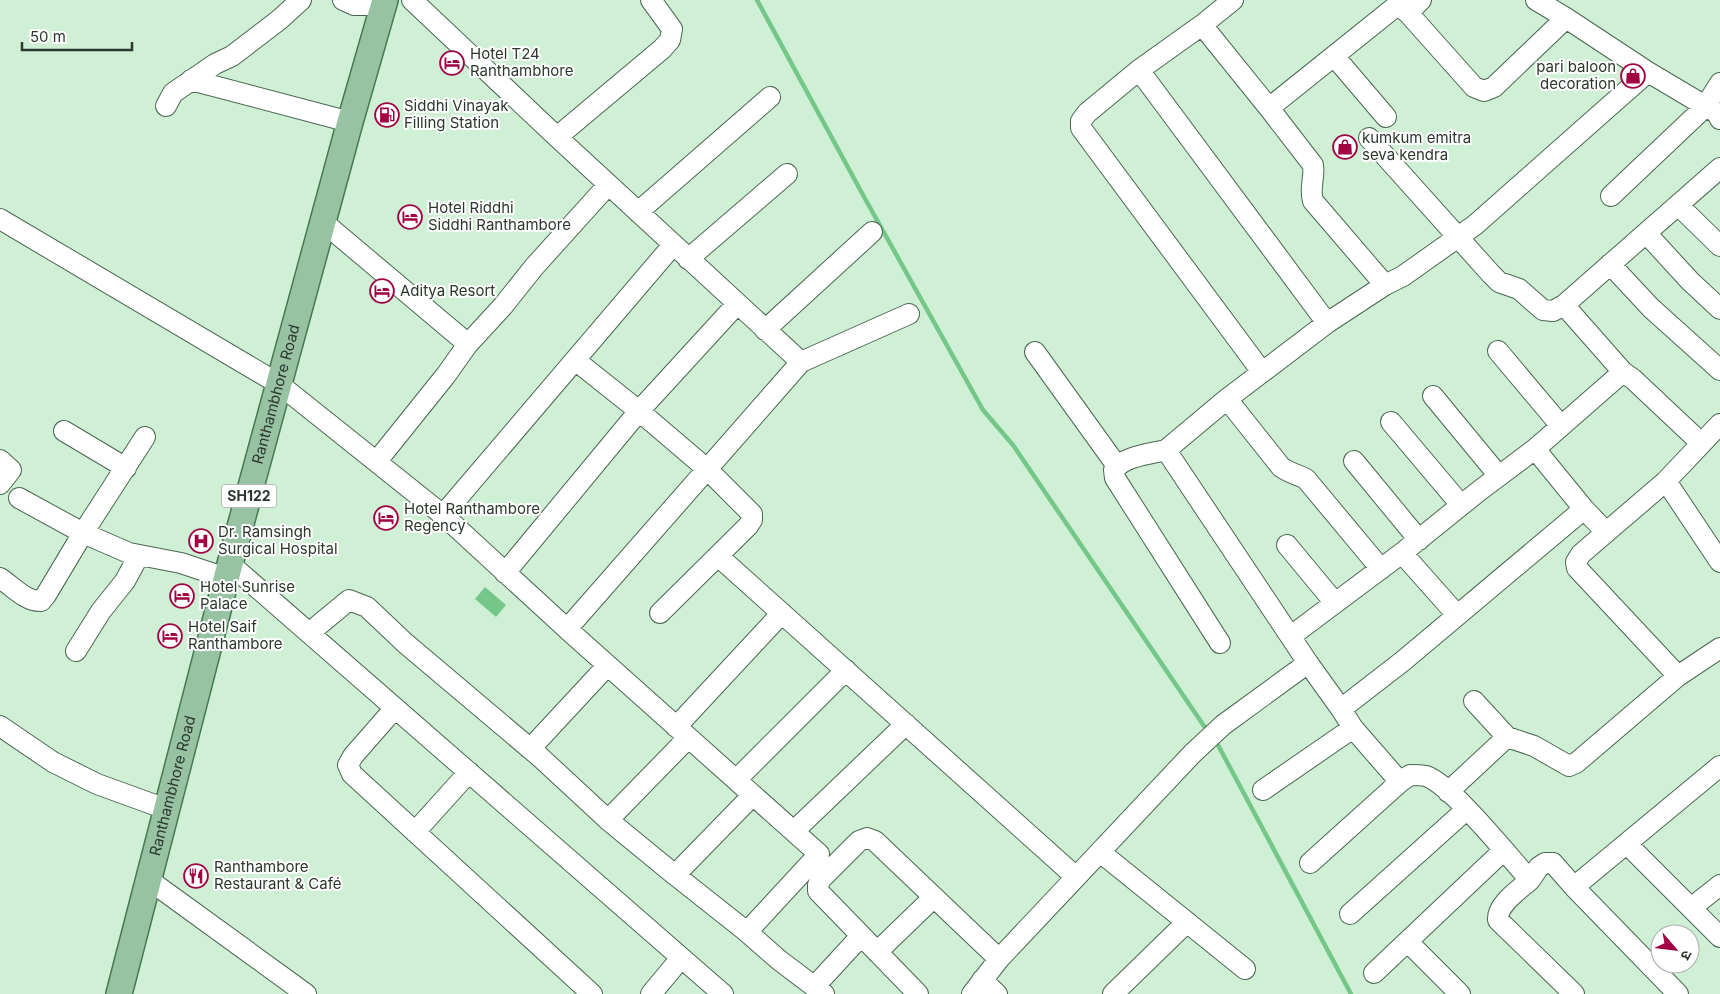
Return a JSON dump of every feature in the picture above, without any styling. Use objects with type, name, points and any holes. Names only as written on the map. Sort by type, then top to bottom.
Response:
[{"type":"main road","name":"Ranthambhore Road","points":[[119,994],[228,571],[384,3]]},
{"type":"street","points":[[166,106],[173,93],[215,64],[232,56],[279,20],[301,0]]},
{"type":"street","points":[[342,0],[354,5],[384,3]]},
{"type":"street","points":[[412,0],[688,259],[801,362]]},
{"type":"street","points":[[557,137],[662,49],[670,40],[672,29],[651,0]]},
{"type":"street","points":[[1233,0],[1202,25],[1139,70],[1087,113],[1081,121],[1081,128],[1262,372]]},
{"type":"street","points":[[1536,0],[1715,113]]},
{"type":"street","points":[[1269,108],[1395,7],[1415,6],[1474,87],[1484,91],[1494,87],[1566,18]]},
{"type":"street","points":[[1202,25],[1313,165],[1314,173],[1310,192],[1313,201],[1385,286]]},
{"type":"street","points":[[1334,56],[1386,117]]},
{"type":"street","points":[[1139,70],[1327,323]]},
{"type":"street","points":[[1220,644],[1115,478],[1114,470],[1125,461],[1166,450],[1227,398],[1327,323],[1403,276],[1475,224],[1648,72]]},
{"type":"street","points":[[191,80],[350,122]]},
{"type":"street","points":[[1611,196],[1715,113],[1720,83]]},
{"type":"street","points":[[638,212],[770,97]]},
{"type":"street","points":[[1369,138],[1499,282],[1519,289],[1543,310],[1553,311],[1564,305],[1720,168]]},
{"type":"street","points":[[688,259],[787,174]]},
{"type":"street","points":[[377,461],[446,375],[468,344],[504,306],[534,267],[608,184]]},
{"type":"street","points":[[1678,205],[1720,246]]},
{"type":"street","points":[[0,219],[279,384],[443,515],[607,666],[827,860]]},
{"type":"street","points":[[323,222],[468,344]]},
{"type":"street","points":[[765,330],[872,232]]},
{"type":"street","points":[[1646,233],[1690,281],[1720,309]]},
{"type":"street","points":[[443,515],[673,245]]},
{"type":"street","points":[[1610,264],[1650,308],[1720,370]]},
{"type":"street","points":[[505,573],[639,410],[737,304]]},
{"type":"street","points":[[1564,305],[1623,372],[1701,443]]},
{"type":"street","points":[[567,629],[801,362],[909,314]]},
{"type":"street","points":[[1498,351],[1561,426]]},
{"type":"street","points":[[1035,352],[1117,466]]},
{"type":"street","points":[[575,360],[639,410],[707,470],[752,514],[752,520],[748,526],[660,613]]},
{"type":"street","points":[[1291,636],[1419,540],[1535,449],[1623,372]]},
{"type":"street","points":[[1433,396],[1499,476]]},
{"type":"street","points":[[1227,398],[1281,467],[1289,473],[1306,479],[1381,569]]},
{"type":"street","points":[[1391,422],[1461,506]]},
{"type":"street","points":[[1678,676],[1578,568],[1576,562],[1581,554],[1666,481],[1720,424]]},
{"type":"street","points":[[64,431],[126,468]]},
{"type":"street","points":[[0,578],[27,598],[41,601],[145,437]]},
{"type":"street","points":[[1535,449],[1584,509],[1606,532]]},
{"type":"street","points":[[1166,450],[1353,728],[1400,782]]},
{"type":"street","points":[[0,460],[11,470],[0,484]]},
{"type":"street","points":[[1354,461],[1419,540]]},
{"type":"street","points":[[1666,481],[1720,562]]},
{"type":"street","points":[[19,498],[83,533],[129,553],[228,571],[309,633],[723,994]]},
{"type":"street","points":[[1341,709],[1403,661],[1584,509]]},
{"type":"street","points":[[1287,545],[1335,603]]},
{"type":"street","points":[[1402,553],[1456,615]]},
{"type":"street","points":[[76,651],[101,611],[125,581],[139,555]]},
{"type":"street","points":[[718,556],[1076,877]]},
{"type":"street","points":[[309,633],[349,600],[367,607],[405,643],[530,748],[608,820],[779,960],[819,990],[862,936]]},
{"type":"street","points":[[608,820],[782,613]]},
{"type":"street","points":[[1474,701],[1507,737],[1534,746],[1569,766],[1576,763],[1678,676],[1720,648]]},
{"type":"street","points":[[997,994],[977,987],[999,959],[1076,877],[1192,754],[1223,725],[1308,663]]},
{"type":"street","points":[[530,748],[607,666]]},
{"type":"street","points":[[736,780],[846,670]]},
{"type":"street","points":[[395,708],[353,756],[348,765],[352,774],[592,994]]},
{"type":"street","points":[[794,831],[906,724]]},
{"type":"street","points":[[0,726],[53,762],[96,784],[166,809]]},
{"type":"street","points":[[1263,790],[1353,728]]},
{"type":"street","points":[[1448,792],[1507,737]]},
{"type":"street","points":[[1574,887],[1720,766]]},
{"type":"street","points":[[415,832],[469,772]]},
{"type":"street","points":[[1310,863],[1400,782],[1410,775],[1425,776],[1439,783],[1467,809],[1530,880]]},
{"type":"street","points":[[675,874],[753,795]]},
{"type":"street","points":[[1350,914],[1467,809]]},
{"type":"street","points":[[747,932],[827,860],[867,838],[875,841],[999,959]]},
{"type":"street","points":[[1627,844],[1720,937]]},
{"type":"street","points":[[1374,973],[1504,850]]},
{"type":"street","points":[[1100,852],[1245,969]]},
{"type":"street","points":[[827,860],[818,885],[818,891],[918,994]]},
{"type":"street","points":[[1574,994],[1498,920],[1497,914],[1500,908],[1530,880],[1545,862],[1553,863],[1678,994]]},
{"type":"street","points":[[148,880],[306,994]]},
{"type":"street","points":[[1691,908],[1720,885]]},
{"type":"street","points":[[877,952],[934,898]]},
{"type":"street","points":[[1113,994],[1187,922]]},
{"type":"street","points":[[1408,942],[1460,994]]},
{"type":"street","points":[[651,994],[681,958]]},
{"type":"shaded area","points":[[485,587],[506,605],[496,617],[475,599]]},
{"type":"waterway","points":[[757,0],[983,410],[1013,445],[1204,726]]},
{"type":"waterway","points":[[1218,745],[1351,994]]},
{"type":"place","name":"Hotel T24 Ranthambhore","points":[[452,63]]},
{"type":"place","name":"pari baloon decoration","points":[[1633,76]]},
{"type":"place","name":"Siddhi Vinayak Filling Station","points":[[387,115]]},
{"type":"place","name":"kumkum emitra seva kendra","points":[[1345,147]]},
{"type":"place","name":"Hotel Riddhi Siddhi Ranthambore","points":[[410,217]]},
{"type":"place","name":"Aditya Resort","points":[[382,291]]},
{"type":"place","name":"Hotel Ranthambore Regency","points":[[386,518]]},
{"type":"place","name":"Dr. Ramsingh Surgical Hospital","points":[[201,541]]},
{"type":"place","name":"Hotel Sunrise Palace","points":[[182,596]]},
{"type":"place","name":"Hotel Saif Ranthambore","points":[[170,636]]},
{"type":"place","name":"Ranthambore Restaurant & Café","points":[[196,876]]}]
